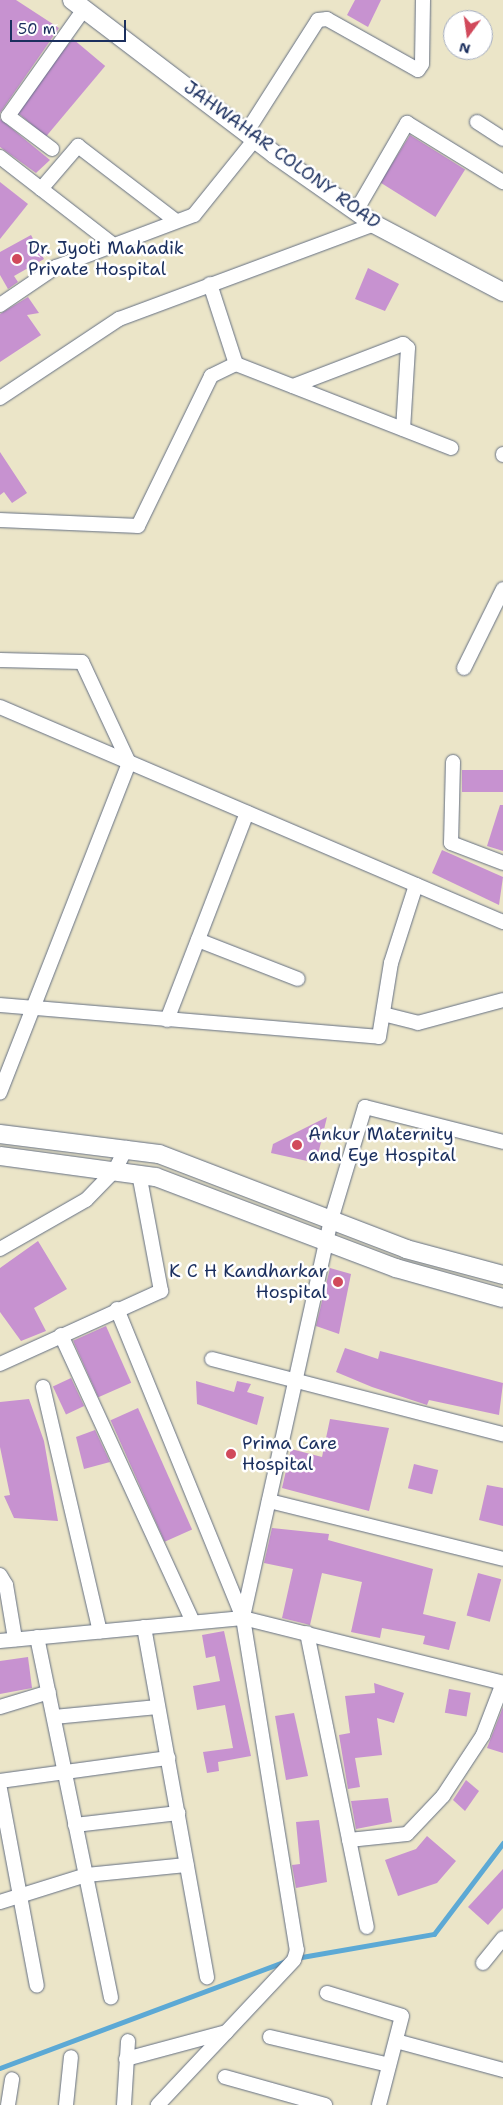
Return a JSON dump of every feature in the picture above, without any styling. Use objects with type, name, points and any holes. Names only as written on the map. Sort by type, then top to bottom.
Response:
[{"type":"street","points":[[1,302],[56,267],[111,243],[194,215],[250,136],[318,20],[327,19],[418,70],[422,64],[423,0]]},
{"type":"street","points":[[52,150],[8,116],[78,5]]},
{"type":"street","name":"JAHWAHAR COLONY ROAD","points":[[78,5],[250,136],[374,224],[503,292]]},
{"type":"street","points":[[477,122],[503,139]]},
{"type":"street","points":[[356,211],[407,123],[503,182]]},
{"type":"street","points":[[41,189],[78,146],[176,221]]},
{"type":"street","points":[[0,157],[111,243]]},
{"type":"street","points":[[0,398],[119,319],[374,224]]},
{"type":"street","points":[[210,284],[236,364]]},
{"type":"street","points":[[293,386],[403,344],[408,348],[403,429]]},
{"type":"street","points":[[0,520],[138,526],[211,376],[236,364],[451,448]]},
{"type":"street","points":[[464,668],[502,592]]},
{"type":"street","points":[[0,660],[82,662],[128,763],[0,1093]]},
{"type":"street","points":[[2,712],[128,763],[503,922]]},
{"type":"street","points":[[453,762],[451,843],[503,863]]},
{"type":"street","points":[[167,1020],[247,813]]},
{"type":"street","points":[[0,1005],[379,1037],[391,963],[416,885]]},
{"type":"street","points":[[198,940],[298,979]]},
{"type":"street","points":[[383,1014],[418,1023],[503,1000]]},
{"type":"street","points":[[242,1618],[331,1220],[365,1107],[503,1142]]},
{"type":"street","points":[[0,1134],[126,1148],[159,1154],[406,1249],[503,1275]]},
{"type":"street","points":[[0,1249],[86,1200],[115,1170],[126,1148]]},
{"type":"street","points":[[0,1156],[139,1174],[396,1268],[503,1298]]},
{"type":"street","points":[[0,1364],[117,1309],[161,1291],[139,1174]]},
{"type":"street","points":[[117,1309],[242,1618],[295,1955],[227,2032],[158,2105]]},
{"type":"street","points":[[61,1335],[193,1622]]},
{"type":"street","points":[[212,1359],[503,1434]]},
{"type":"street","points":[[43,1387],[100,1631]]},
{"type":"street","points":[[269,1501],[503,1559]]},
{"type":"street","points":[[0,1575],[6,1585],[15,1639]]},
{"type":"street","points":[[0,1641],[242,1618],[503,1683],[482,1735],[443,1796],[407,1834],[349,1840]]},
{"type":"street","points":[[144,1627],[207,1977]]},
{"type":"street","points":[[306,1634],[368,1927]]},
{"type":"street","points":[[37,1637],[111,1997]]},
{"type":"street","points":[[0,1707],[49,1692]]},
{"type":"street","points":[[54,1717],[158,1708]]},
{"type":"street","points":[[0,1781],[64,1770],[168,1758]]},
{"type":"street","points":[[0,1788],[37,1986]]},
{"type":"street","points":[[75,1825],[178,1813]]},
{"type":"street","points":[[0,1902],[20,1898],[86,1875],[187,1866]]},
{"type":"street","points":[[483,1963],[503,1938]]},
{"type":"street","points":[[327,1993],[400,2014],[396,2041],[379,2105]]},
{"type":"street","points":[[126,2059],[227,2032]]},
{"type":"street","points":[[270,2037],[389,2065]]},
{"type":"street","points":[[124,2105],[128,2040]]},
{"type":"street","points":[[396,2041],[503,2070]]},
{"type":"street","points":[[66,2105],[71,2057]]},
{"type":"street","points":[[225,2077],[325,2105]]},
{"type":"street","points":[[8,2105],[12,2079]]},
{"type":"building","points":[[0,0],[16,0],[59,28],[0,113]]},
{"type":"building","points":[[355,0],[381,0],[368,27],[347,15]]},
{"type":"building","points":[[73,39],[105,66],[46,136],[14,109]]},
{"type":"building","points":[[0,119],[50,160],[36,173],[0,147]]},
{"type":"building","points":[[410,135],[465,169],[435,217],[380,182]]},
{"type":"building","points":[[0,182],[28,204],[0,239]]},
{"type":"building","points":[[31,235],[44,259],[14,276],[18,282],[8,289],[0,275],[0,252]]},
{"type":"building","points":[[368,268],[399,284],[385,311],[355,299]]},
{"type":"building","points":[[28,297],[39,313],[27,315],[41,335],[0,362],[0,314]]},
{"type":"building","points":[[0,452],[27,493],[12,503],[4,492],[0,495]]},
{"type":"building","points":[[462,770],[503,770],[503,792],[462,792]]},
{"type":"building","points":[[500,805],[503,805],[503,851],[487,846]]},
{"type":"building","points":[[442,850],[503,877],[499,905],[432,873]]},
{"type":"building","points":[[327,1117],[316,1163],[271,1153],[273,1144]]},
{"type":"building","points":[[38,1241],[67,1289],[34,1308],[46,1331],[21,1341],[0,1312],[0,1268]]},
{"type":"building","points":[[330,1268],[351,1274],[339,1334],[316,1326]]},
{"type":"building","points":[[106,1326],[131,1383],[98,1397],[73,1341]]},
{"type":"building","points":[[345,1348],[378,1359],[380,1351],[503,1383],[499,1415],[429,1400],[427,1405],[372,1387],[336,1372]]},
{"type":"building","points":[[71,1378],[84,1406],[66,1415],[53,1386]]},
{"type":"building","points":[[196,1381],[234,1392],[237,1381],[251,1384],[247,1392],[264,1397],[257,1425],[197,1404]]},
{"type":"building","points":[[29,1399],[44,1441],[58,1521],[14,1518],[4,1496],[10,1495],[0,1447],[0,1402]]},
{"type":"building","points":[[138,1408],[192,1530],[165,1542],[111,1420]]},
{"type":"building","points":[[330,1419],[389,1428],[369,1511],[282,1488],[291,1449],[322,1457]]},
{"type":"building","points":[[95,1430],[110,1462],[84,1469],[76,1437]]},
{"type":"building","points":[[414,1464],[438,1470],[432,1494],[408,1488]]},
{"type":"building","points":[[487,1485],[503,1488],[503,1526],[479,1520]]},
{"type":"building","points":[[272,1528],[329,1534],[328,1540],[433,1569],[423,1614],[456,1622],[449,1650],[423,1644],[425,1636],[382,1628],[380,1638],[351,1632],[362,1582],[322,1573],[310,1625],[282,1618],[293,1569],[264,1563]]},
{"type":"building","points":[[478,1573],[501,1579],[490,1622],[467,1616]]},
{"type":"building","points":[[224,1631],[251,1756],[218,1762],[219,1771],[207,1773],[203,1752],[233,1748],[225,1705],[197,1710],[193,1686],[220,1681],[215,1656],[206,1658],[202,1635]]},
{"type":"building","points":[[28,1657],[32,1688],[0,1694],[0,1661]]},
{"type":"building","points":[[374,1683],[404,1693],[394,1723],[377,1718],[382,1755],[355,1758],[360,1787],[348,1789],[339,1735],[350,1733],[345,1696],[375,1693]]},
{"type":"building","points":[[449,1689],[471,1693],[466,1716],[445,1713]]},
{"type":"building","points":[[503,1707],[503,1753],[487,1748]]},
{"type":"building","points":[[294,1713],[308,1776],[286,1780],[275,1716]]},
{"type":"building","points":[[466,1780],[479,1791],[465,1811],[453,1800]]},
{"type":"building","points":[[388,1798],[392,1822],[356,1829],[351,1801]]},
{"type":"building","points":[[319,1820],[327,1882],[296,1888],[292,1865],[300,1864],[296,1822]]},
{"type":"building","points":[[427,1836],[456,1861],[437,1883],[398,1896],[385,1860],[416,1849]]},
{"type":"building","points":[[503,1869],[503,1908],[488,1925],[468,1907]]},
{"type":"waterway","points":[[296,1958],[434,1934],[503,1843]]},
{"type":"waterway","points":[[0,2068],[289,1960]]},
{"type":"place","name":"Dr. Jyoti Mahadik Private Hospital","points":[[17,259]]},
{"type":"place","name":"Ankur Maternity and Eye Hospital","points":[[297,1145]]},
{"type":"place","name":"K C H Kandharkar Hospital","points":[[338,1282]]},
{"type":"place","name":"Prima Care Hospital","points":[[231,1454]]}]
